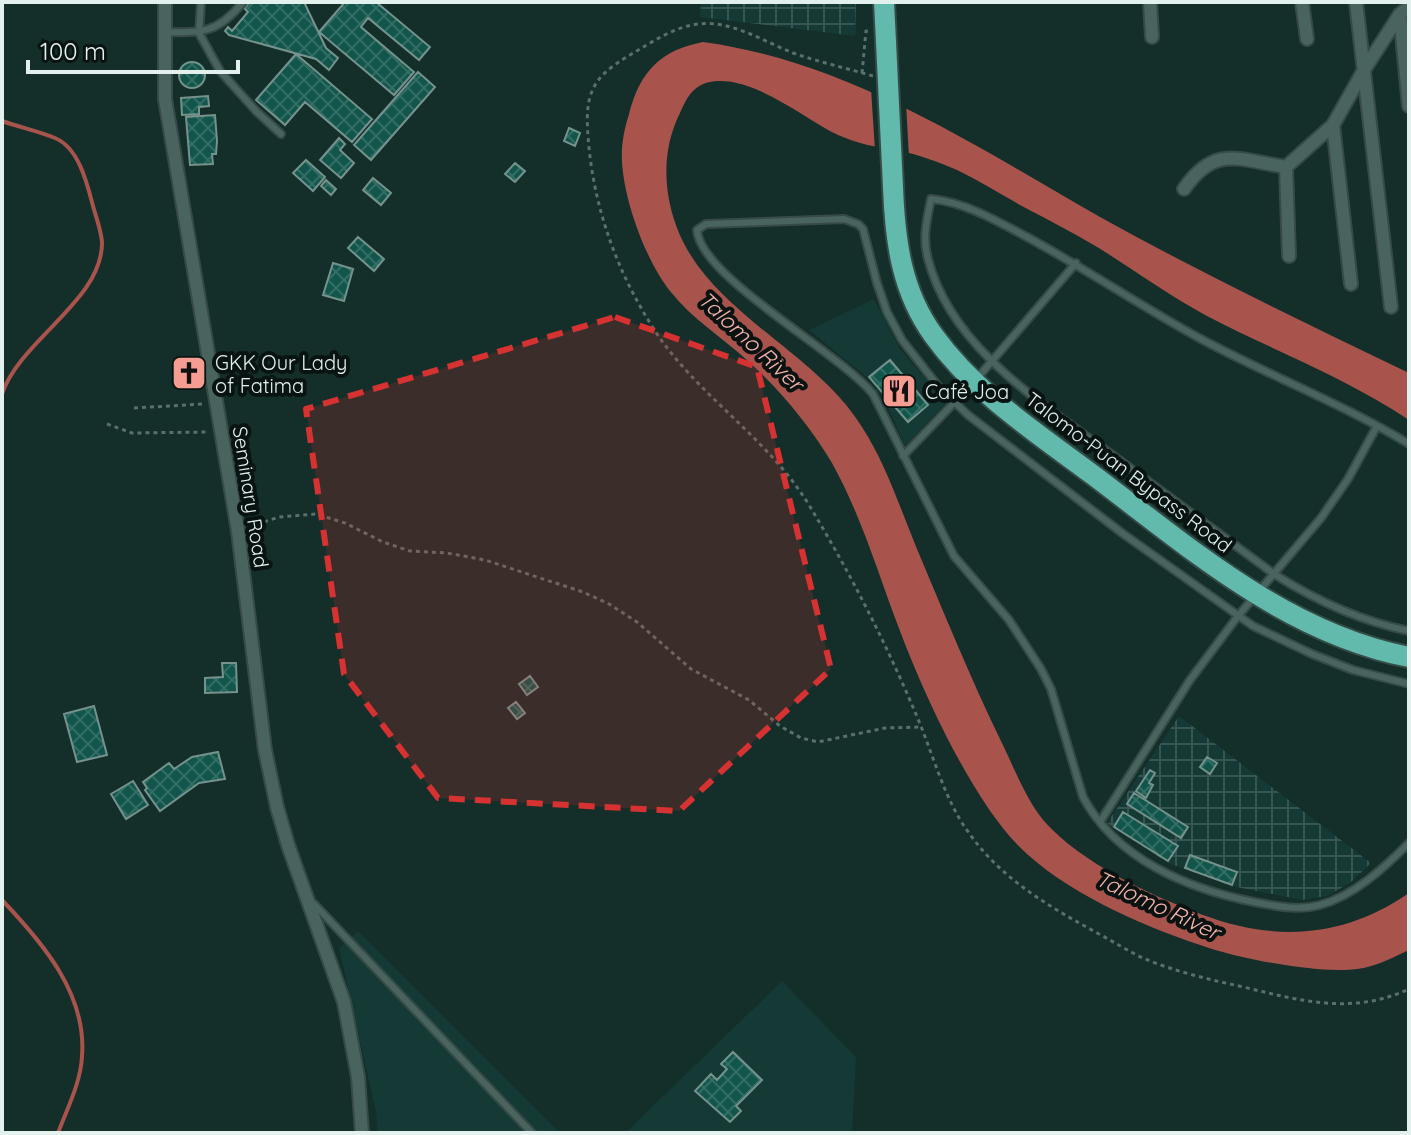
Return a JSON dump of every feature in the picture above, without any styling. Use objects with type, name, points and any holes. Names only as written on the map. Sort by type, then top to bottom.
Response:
[{"type":"highway","name":"Talomo-Puan Bypass Road","points":[[884,2],[898,255],[918,310],[933,335],[974,382],[1013,415],[1255,595],[1322,630],[1383,652],[1409,657]]},
{"type":"street","name":"Seminary Road","points":[[165,2],[165,99],[238,531],[265,750],[277,807],[344,1002],[358,1077],[362,1133]]},
{"type":"street","points":[[1150,2],[1152,37]]},
{"type":"street","points":[[1302,2],[1307,39]]},
{"type":"street","points":[[1356,2],[1391,307]]},
{"type":"street","points":[[1286,167],[1333,125],[1364,70],[1405,10]]},
{"type":"street","points":[[1405,10],[1409,106]]},
{"type":"street","points":[[1333,125],[1351,284]]},
{"type":"street","points":[[1184,189],[1197,170],[1219,159],[1232,158],[1286,167]]},
{"type":"street","points":[[1286,167],[1289,256]]},
{"type":"lane","points":[[201,2],[199,33],[220,71],[281,134]]},
{"type":"lane","points":[[165,32],[199,33],[229,20],[243,2]]},
{"type":"lane","points":[[1409,444],[1205,341],[1076,263],[973,210],[946,200],[931,199],[925,243],[936,283],[961,326],[993,360],[1056,413],[1274,574],[1336,608],[1409,631]]},
{"type":"lane","points":[[1409,684],[1353,670],[1312,654],[1238,616],[1122,533],[954,403],[918,364],[902,340],[887,312],[866,237],[858,224],[844,219],[706,224],[699,227],[696,233],[706,253],[726,275],[865,384],[873,394],[954,556],[1009,620],[1041,669],[1051,689],[1083,797],[1100,822],[1131,851],[1155,868],[1217,895],[1299,908],[1321,905],[1358,886],[1409,843]]},
{"type":"lane","points":[[903,456],[974,382],[1076,263]]},
{"type":"lane","points":[[1100,822],[1190,680],[1336,496],[1377,426]]},
{"type":"lane","points":[[308,899],[532,1133]]},
{"type":"path","points":[[866,31],[862,73],[797,54],[727,27],[699,24],[673,30],[605,73],[594,85],[589,101],[589,155],[608,241],[625,281],[657,334],[687,371],[760,442],[808,503],[890,654],[966,831],[996,866],[1038,900],[1143,958],[1219,982],[1336,1005],[1362,1005],[1409,989]]},
{"type":"path","points":[[134,408],[216,404]]},
{"type":"path","points":[[107,424],[132,433],[221,432]]},
{"type":"path","points":[[238,531],[279,517],[316,514],[410,551],[447,553],[485,560],[583,592],[637,622],[691,669],[749,700],[780,726],[801,738],[818,742],[885,728],[922,727]]},
{"type":"highlighted area","points":[[615,317],[757,367],[831,669],[679,811],[438,798],[344,674],[306,409]]},
{"type":"shaded area","points":[[701,2],[856,2],[855,36],[700,17]]},
{"type":"shaded area","points":[[874,299],[900,349],[946,403],[905,446],[886,403],[870,380],[809,330]]},
{"type":"shaded area","points":[[1179,716],[1371,863],[1350,883],[1327,896],[1302,900],[1232,886],[1168,863],[1107,823]]},
{"type":"shaded area","points":[[358,931],[560,1133],[378,1133],[339,948]]},
{"type":"shaded area","points":[[782,981],[856,1057],[852,1133],[625,1133]]},
{"type":"water","name":"Talomo River","points":[[703,42],[757,52],[809,68],[910,110],[1176,258],[1409,373],[1409,420],[1335,377],[1207,316],[1095,246],[965,174],[920,156],[845,138],[757,90],[722,81],[706,83],[696,88],[687,99],[674,127],[666,173],[670,203],[679,233],[695,262],[716,287],[818,376],[842,400],[871,441],[989,716],[1025,792],[1044,821],[1077,851],[1118,877],[1230,924],[1283,932],[1335,927],[1384,908],[1409,893],[1409,950],[1370,966],[1324,970],[1284,965],[1212,949],[1139,922],[1091,898],[1046,870],[1008,834],[971,781],[937,718],[910,657],[861,525],[832,463],[804,422],[772,384],[670,291],[653,264],[638,230],[627,194],[622,162],[624,132],[634,99],[654,65],[675,51]]},
{"type":"pier","points":[[871,88],[906,103],[909,157],[875,151]]},
{"type":"building","points":[[250,2],[304,2],[326,48],[338,58],[329,70],[316,59],[229,35],[225,31],[228,27],[232,31],[248,12],[244,8]]},
{"type":"building","points":[[345,2],[376,2],[430,47],[419,60],[368,18],[361,27],[414,72],[394,95],[319,32]]},
{"type":"building","points":[[296,54],[372,119],[352,142],[305,102],[285,125],[256,100]]},
{"type":"building","points":[[192,62],[202,65],[205,75],[202,85],[192,88],[182,85],[179,75],[182,65]]},
{"type":"building","points":[[418,72],[435,87],[371,160],[354,145]]},
{"type":"building","points":[[208,96],[209,106],[199,107],[199,114],[182,115],[181,98]]},
{"type":"building","points":[[215,115],[217,141],[216,154],[212,154],[213,164],[190,165],[186,117]]},
{"type":"building","points":[[569,128],[580,133],[575,146],[564,141]]},
{"type":"building","points":[[339,138],[345,144],[340,150],[354,163],[341,178],[320,160]]},
{"type":"building","points":[[306,160],[325,177],[313,191],[293,173]]},
{"type":"building","points":[[515,163],[525,171],[515,182],[505,174]]},
{"type":"building","points":[[373,178],[391,193],[381,205],[363,190]]},
{"type":"building","points":[[326,180],[336,189],[331,195],[321,186]]},
{"type":"building","points":[[358,237],[384,259],[374,271],[348,248]]},
{"type":"building","points":[[333,263],[353,269],[344,301],[323,295]]},
{"type":"building","points":[[890,360],[928,405],[908,422],[869,377]]},
{"type":"building","name":"GKK Our Lady of Fatima","points":[[201,362],[203,376],[176,380],[174,365]]},
{"type":"building","points":[[222,663],[236,663],[237,692],[205,693],[205,678],[223,677]]},
{"type":"building","points":[[530,676],[538,687],[527,695],[519,684]]},
{"type":"building","points":[[516,702],[525,713],[517,719],[508,708]]},
{"type":"building","points":[[94,706],[107,755],[77,762],[64,714]]},
{"type":"building","points":[[218,752],[225,779],[199,783],[160,811],[143,782],[169,763],[174,769],[192,757]]},
{"type":"building","points":[[1207,757],[1217,763],[1210,774],[1200,767]]},
{"type":"building","points":[[1150,770],[1155,773],[1146,798],[1136,791]]},
{"type":"building","points":[[133,781],[148,805],[126,819],[111,794]]},
{"type":"building","points":[[1134,793],[1188,827],[1181,838],[1127,804]]},
{"type":"building","points":[[1123,812],[1178,846],[1168,861],[1114,827]]},
{"type":"building","points":[[1190,855],[1237,872],[1232,885],[1185,868]]},
{"type":"building","points":[[733,1052],[762,1080],[736,1106],[741,1111],[730,1122],[695,1091],[711,1074],[717,1080],[727,1069],[721,1064]]},
{"type":"waterway","points":[[2,121],[55,138],[70,150],[85,177],[102,242],[99,263],[89,283],[25,356],[2,394]]},
{"type":"waterway","points":[[2,900],[32,933],[59,970],[77,1011],[82,1033],[81,1066],[58,1133]]},
{"type":"place","name":"GKK Our Lady of Fatima","points":[[189,373]]},
{"type":"place","name":"Café Joa","points":[[899,391]]}]
